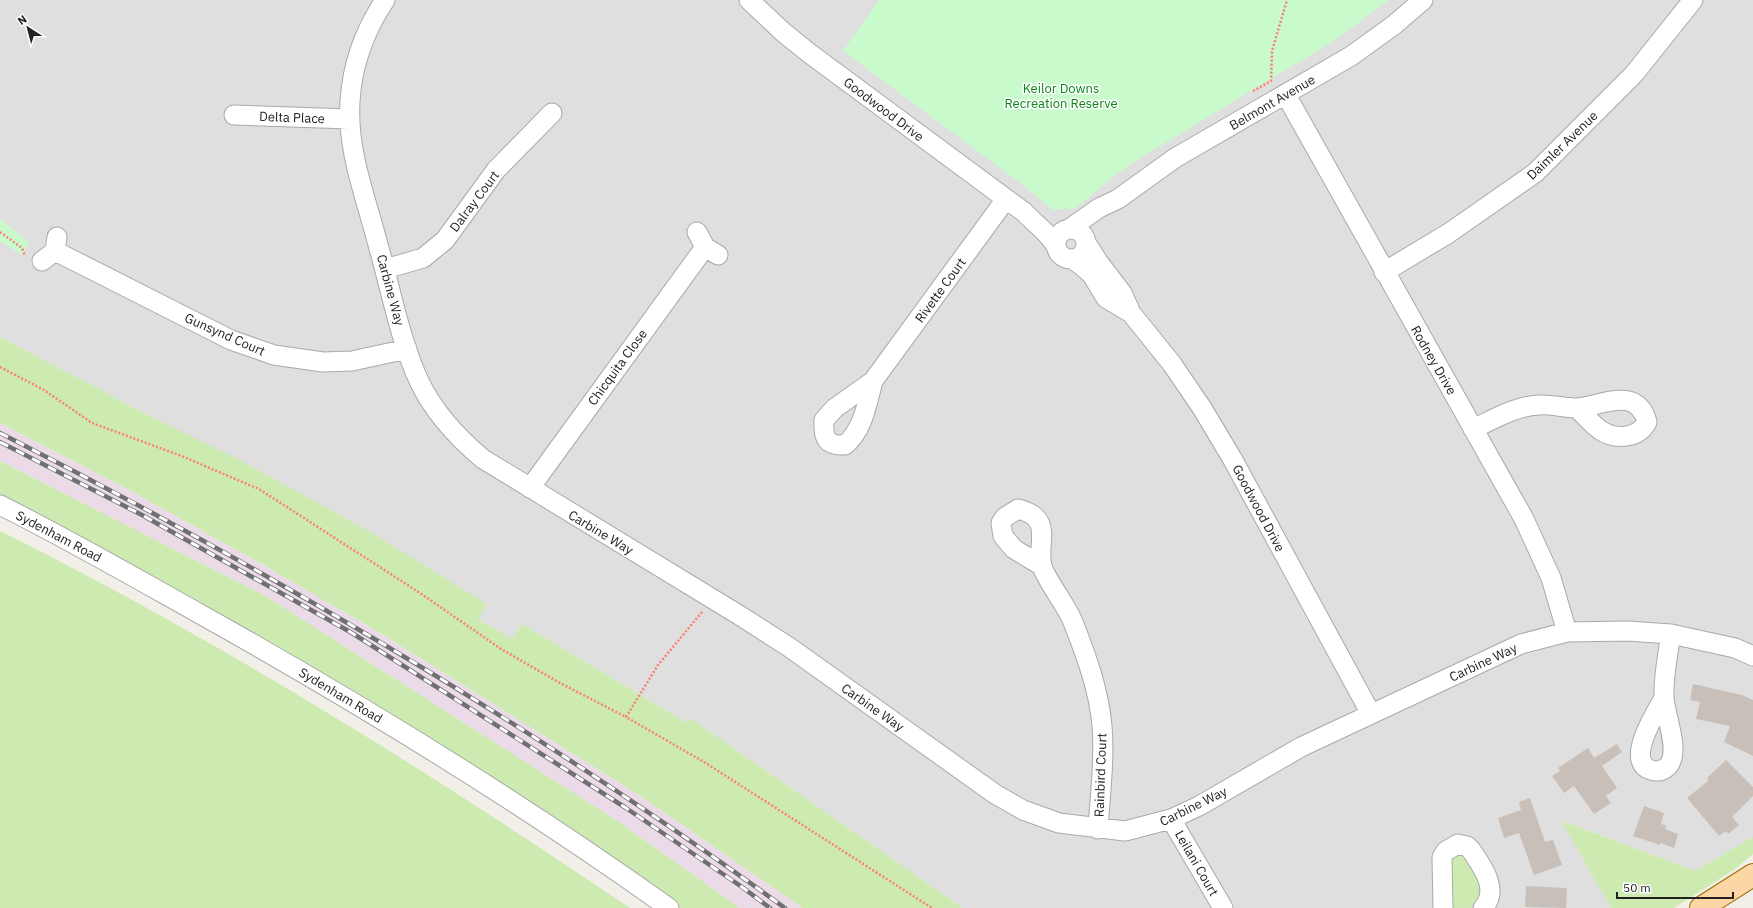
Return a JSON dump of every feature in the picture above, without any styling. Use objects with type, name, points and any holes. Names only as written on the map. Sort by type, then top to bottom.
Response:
[{"type":"main road","points":[[1701,908],[1753,875]]},
{"type":"street","name":"Carbine Way","points":[[385,0],[360,48],[350,101],[354,159],[407,349],[420,384],[433,406],[452,431],[483,459],[789,647],[995,794],[1023,810],[1059,823],[1098,829],[1126,831],[1171,819],[1199,806],[1301,747],[1521,644],[1567,632],[1628,631],[1671,634],[1735,648],[1753,656]]},
{"type":"street","name":"Goodwood Drive","points":[[750,0],[772,23],[809,53],[1024,212],[1033,222],[1048,234],[1056,246]]},
{"type":"street","name":"Belmont Avenue","points":[[1068,229],[1099,208],[1118,199],[1175,158],[1351,56],[1394,25],[1423,0]]},
{"type":"street","name":"Daimler Avenue","points":[[1384,272],[1449,233],[1535,173],[1634,74],[1693,0]]},
{"type":"street","name":"Rodney Drive","points":[[1286,95],[1524,520],[1548,571],[1567,632]]},
{"type":"street","name":"Dalray Court","points":[[384,269],[423,258],[445,240],[496,170],[551,111]]},
{"type":"street","name":"Delta Place","points":[[234,115],[350,118]]},
{"type":"street","name":"Rivette Court","points":[[873,382],[1006,199]]},
{"type":"street","name":"Belmont Avenue","points":[[1087,244],[1104,216],[1118,199]]},
{"type":"street","name":"Goodwood Drive","points":[[1024,212],[1038,215],[1068,229]]},
{"type":"street","points":[[1068,229],[1081,232],[1087,244],[1086,249],[1080,256],[1072,259],[1062,256],[1056,246],[1060,234],[1068,229]]},
{"type":"street","name":"Goodwood Drive","points":[[1087,244],[1097,261],[1122,293],[1131,312],[1172,364],[1233,460],[1371,714]]},
{"type":"street","name":"Chicquita Close","points":[[530,488],[706,245]]},
{"type":"street","name":"Gunsynd Court","points":[[51,250],[231,340],[274,355],[323,362],[352,361],[407,349]]},
{"type":"street","name":"Goodwood Drive","points":[[1072,259],[1092,276],[1106,298],[1131,312]]},
{"type":"street","points":[[1473,429],[1513,410],[1539,404],[1577,408]]},
{"type":"street","name":"Sydenham Road","points":[[0,505],[118,568],[340,694],[446,759],[559,832],[669,908]]},
{"type":"street","name":"Rainbird Court","points":[[1042,566],[1071,616],[1087,658],[1097,695],[1102,726],[1103,756],[1098,829]]},
{"type":"street","points":[[1664,698],[1671,634]]},
{"type":"street","name":"Leilani Court","points":[[1171,819],[1223,908]]},
{"type":"street","points":[[1443,908],[1442,857],[1446,851],[1458,844],[1467,846],[1471,850],[1488,880],[1490,886],[1490,898],[1483,908]]},
{"type":"path","points":[[1251,92],[1270,81],[1272,51],[1287,0]]},
{"type":"path","points":[[0,232],[22,248],[32,269],[51,250]]},
{"type":"path","points":[[0,367],[44,390],[92,423],[186,458],[259,489],[420,593],[501,649],[560,683],[626,717],[704,762],[932,908]]},
{"type":"path","points":[[626,717],[658,665],[701,613],[711,598]]},
{"type":"shaded area","points":[[0,0],[1753,0],[1753,837],[1695,871],[1562,820],[1611,908],[963,908],[690,718],[687,723],[522,624],[512,639],[478,619],[487,604],[148,415],[0,337]]},
{"type":"shaded area","points":[[0,423],[133,492],[377,631],[639,795],[803,908],[740,908],[616,820],[264,595],[0,461]]},
{"type":"green space","name":"Keilor Downs Recreation Reserve","points":[[879,0],[1389,0],[1332,42],[1140,158],[1115,175],[1076,208],[1053,210],[1023,185],[843,51]]},
{"type":"green space","points":[[0,219],[30,243],[21,254],[0,241]]},
{"type":"green space","points":[[0,337],[148,415],[238,459],[372,533],[487,604],[478,619],[512,639],[522,624],[687,723],[690,718],[963,908],[803,908],[639,795],[377,631],[133,492],[0,423]]},
{"type":"green space","points":[[0,461],[264,595],[616,820],[740,908],[680,908],[596,847],[0,499]]},
{"type":"green space","points":[[0,531],[82,573],[162,617],[321,709],[400,757],[630,908],[0,908]]},
{"type":"green space","points":[[1561,820],[1695,871],[1753,837],[1753,854],[1735,869],[1674,908],[1611,908]]},
{"type":"green space","points":[[1457,853],[1469,862],[1478,880],[1480,898],[1477,904],[1470,908],[1452,908],[1450,869],[1453,856]]},
{"type":"building","points":[[1693,684],[1742,695],[1753,700],[1753,756],[1724,742],[1730,726],[1696,719],[1700,702],[1690,700]]},
{"type":"building","points":[[1617,744],[1622,752],[1602,766],[1617,788],[1606,796],[1611,803],[1594,814],[1574,786],[1564,793],[1552,776],[1560,771],[1558,768],[1588,748],[1594,758]]},
{"type":"building","points":[[1726,760],[1753,787],[1753,796],[1732,817],[1739,825],[1728,834],[1726,831],[1719,836],[1687,798],[1709,780],[1707,778]]},
{"type":"building","points":[[1530,798],[1545,842],[1553,840],[1562,865],[1534,875],[1519,833],[1504,838],[1498,818],[1521,810],[1519,802]]},
{"type":"building","points":[[1644,806],[1664,813],[1661,824],[1667,826],[1665,829],[1678,834],[1674,848],[1633,836]]},
{"type":"building","points":[[1526,886],[1567,888],[1566,908],[1525,907]]},
{"type":"railway","points":[[0,433],[203,541],[402,655],[500,715],[596,777],[785,908]]},
{"type":"railway","points":[[0,442],[142,515],[352,633],[626,808],[742,887],[770,908]]}]
